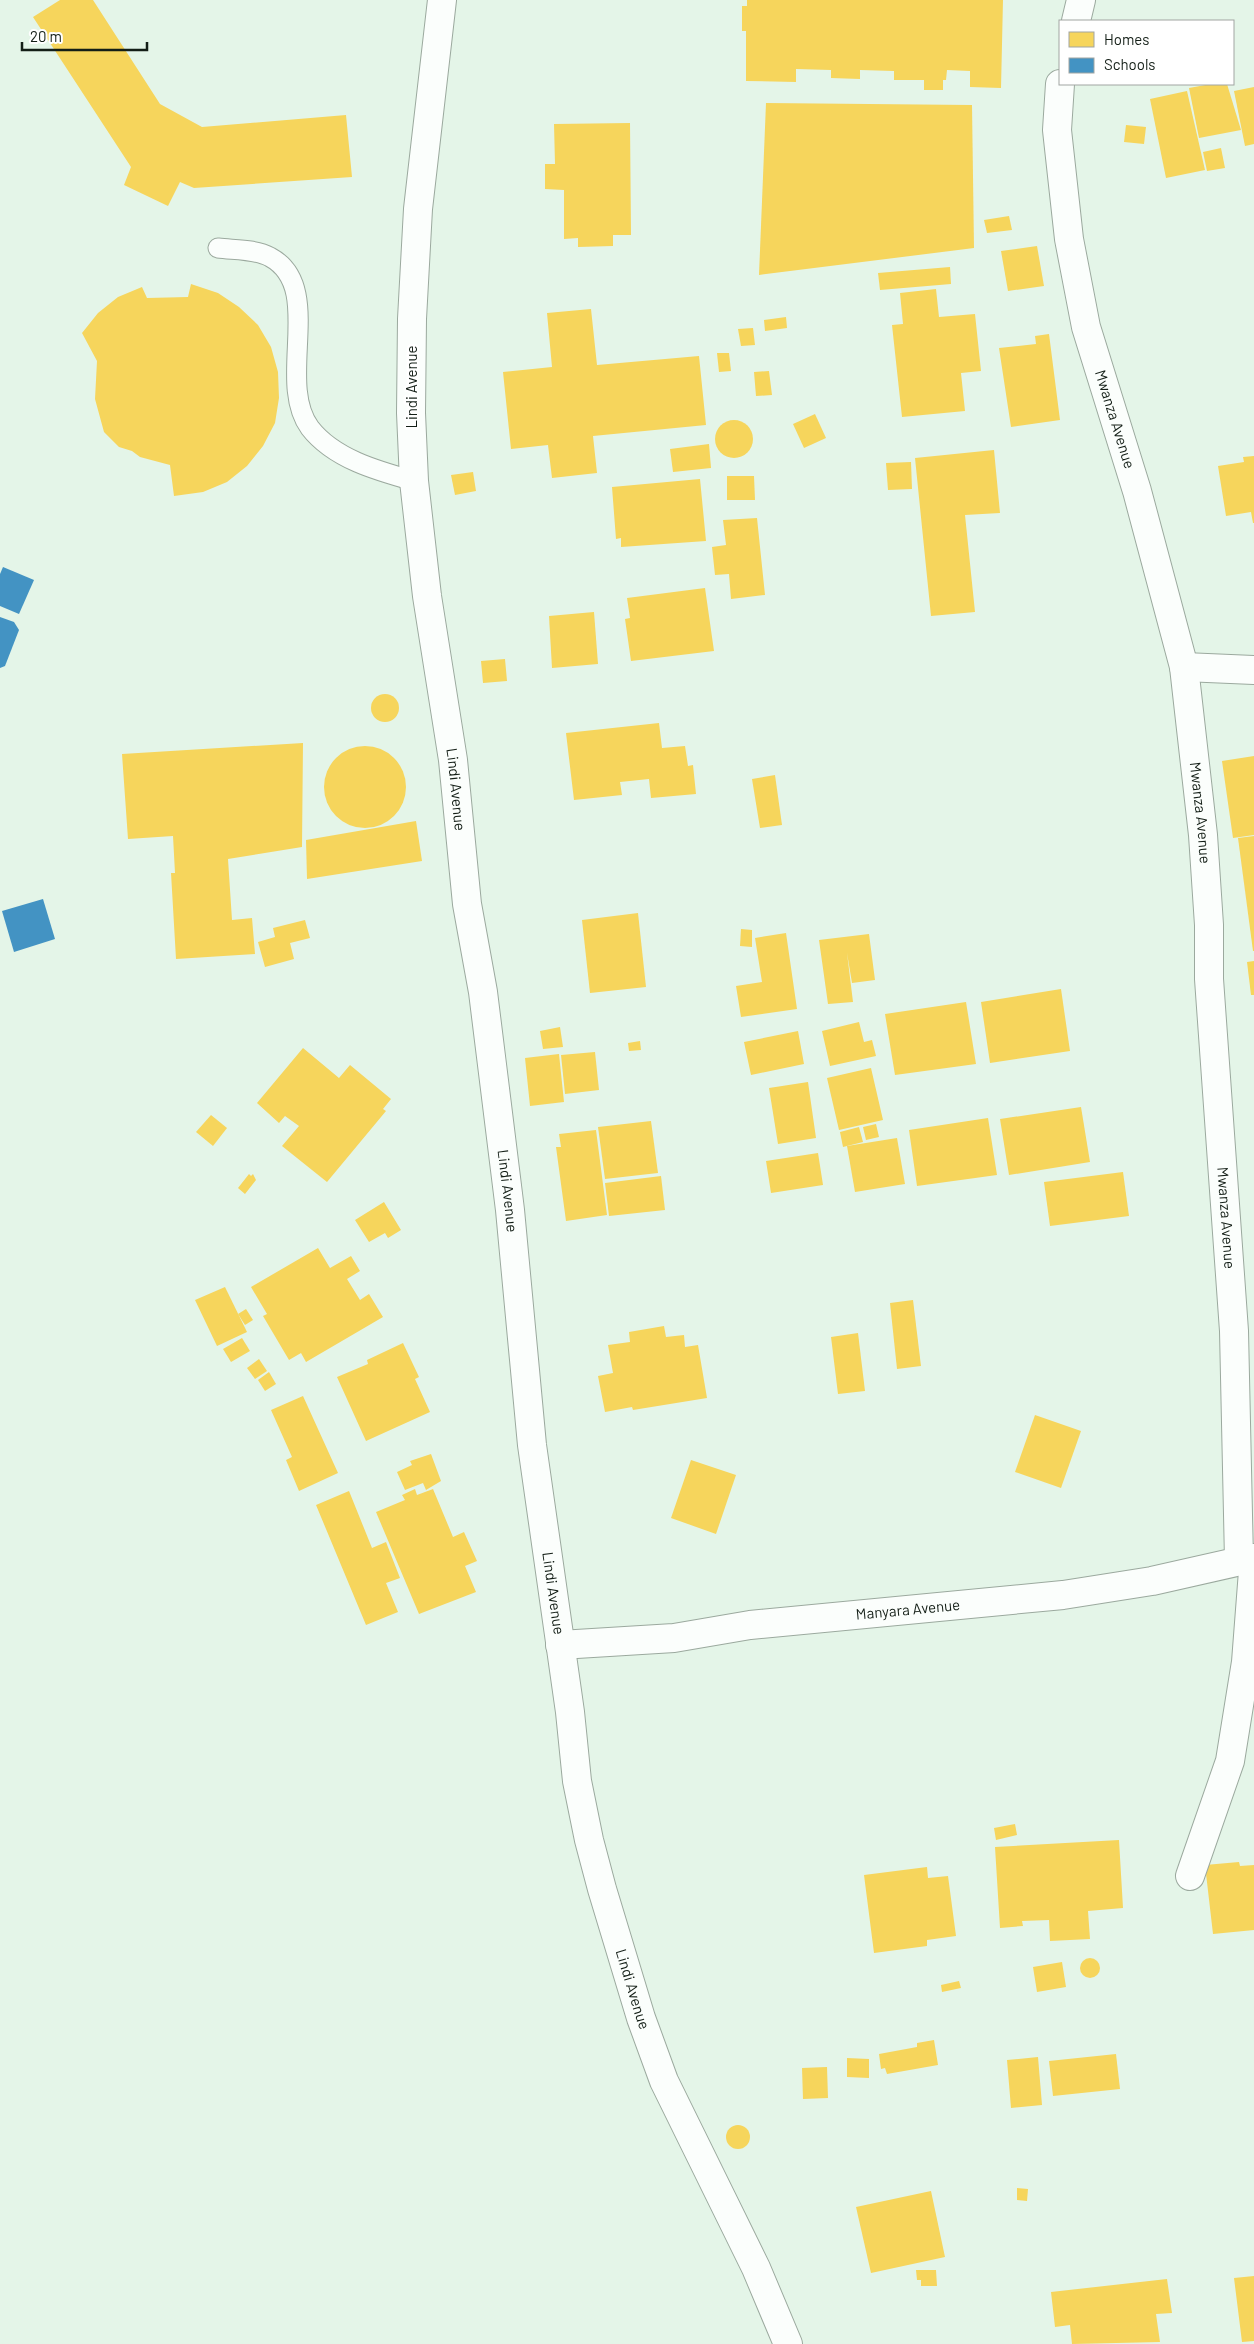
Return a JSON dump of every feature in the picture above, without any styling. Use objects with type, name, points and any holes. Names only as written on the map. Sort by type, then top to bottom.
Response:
[{"type":"street","name":"Lindi Avenue","points":[[442,0],[416,246],[412,329],[411,413],[414,481],[427,596],[453,760],[467,904],[483,992],[503,1151],[532,1445],[577,1781],[588,1840],[641,2018],[664,2081],[756,2268],[788,2344]]},
{"type":"street","points":[[1076,20],[1081,0]]},
{"type":"street","name":"Mwanza Avenue","points":[[1060,85],[1057,130],[1069,239],[1086,327],[1137,491],[1184,667],[1203,835],[1210,979],[1249,1559],[1246,1662],[1230,1761],[1190,1876]]},
{"type":"street","points":[[1184,667],[1254,670]]},
{"type":"street","name":"Manyara Avenue","points":[[560,1644],[674,1638],[750,1624],[1063,1595],[1152,1581],[1249,1559]]},
{"type":"lane","points":[[218,248],[270,256],[281,265],[293,284],[299,311],[295,372],[299,400],[304,416],[311,428],[343,455],[387,473],[414,481]]},
{"type":"building: Homes","points":[[60,0],[93,0],[160,104],[202,127],[346,115],[352,177],[194,188],[180,182],[168,206],[124,185],[131,167],[33,17]]},
{"type":"building: Homes","points":[[747,0],[1003,0],[1001,88],[970,87],[970,71],[947,70],[946,80],[943,80],[943,90],[924,90],[924,80],[894,80],[894,71],[860,70],[860,79],[831,78],[831,70],[796,69],[796,82],[746,81],[746,31],[742,31],[742,6],[747,6]]},
{"type":"building: Homes","points":[[1206,85],[1227,85],[1241,130],[1199,138],[1189,88]]},
{"type":"building: Homes","points":[[1254,87],[1254,144],[1245,146],[1234,91]]},
{"type":"building: Homes","points":[[1187,91],[1205,170],[1166,178],[1150,99]]},
{"type":"building: Homes","points":[[766,103],[972,105],[974,248],[759,275]]},
{"type":"building: Homes","points":[[630,123],[631,235],[613,235],[613,246],[578,247],[578,238],[564,239],[564,190],[545,189],[545,164],[555,164],[554,124]]},
{"type":"building: Homes","points":[[1126,125],[1146,127],[1144,144],[1124,142]]},
{"type":"building: Homes","points":[[1221,148],[1225,168],[1207,171],[1203,152]]},
{"type":"building: Homes","points":[[1009,216],[1012,230],[987,233],[984,220]]},
{"type":"building: Homes","points":[[1037,246],[1044,286],[1008,291],[1001,251]]},
{"type":"building: Homes","points":[[950,267],[951,284],[880,290],[878,273]]},
{"type":"building: Homes","points":[[191,284],[218,293],[239,307],[258,325],[271,347],[278,372],[279,398],[275,423],[263,446],[247,466],[227,482],[203,492],[174,496],[170,465],[140,457],[132,451],[119,447],[104,432],[95,399],[97,361],[82,333],[98,313],[118,297],[142,287],[147,298],[188,297]]},
{"type":"building: Homes","points":[[936,289],[939,317],[975,314],[981,371],[961,373],[965,411],[902,417],[892,325],[903,324],[900,293]]},
{"type":"building: Homes","points":[[591,309],[597,365],[699,356],[706,425],[593,436],[597,473],[552,478],[548,445],[511,449],[503,372],[552,367],[547,313]]},
{"type":"building: Homes","points":[[786,317],[787,328],[765,331],[764,320]]},
{"type":"building: Homes","points":[[753,328],[755,345],[741,346],[738,329]]},
{"type":"building: Homes","points":[[1049,334],[1060,420],[1011,427],[999,348],[1036,344],[1035,336]]},
{"type":"building: Homes","points":[[717,353],[729,353],[731,371],[719,372]]},
{"type":"building: Homes","points":[[769,371],[772,395],[756,396],[754,372]]},
{"type":"building: Homes","points":[[815,414],[826,438],[804,448],[793,424]]},
{"type":"building: Homes","points":[[734,420],[748,425],[753,439],[748,453],[734,458],[720,453],[715,439],[720,425]]},
{"type":"building: Homes","points":[[709,444],[711,468],[673,472],[670,449]]},
{"type":"building: Homes","points":[[994,450],[1000,513],[965,515],[975,612],[931,616],[915,458]]},
{"type":"building: Homes","points":[[1254,456],[1253,523],[1251,512],[1226,516],[1218,466],[1244,462],[1243,457]]},
{"type":"building: Homes","points":[[911,462],[912,489],[888,490],[886,463]]},
{"type":"building: Homes","points":[[473,472],[476,491],[455,495],[451,475]]},
{"type":"building: Homes","points":[[727,476],[754,476],[755,500],[727,500]]},
{"type":"building: Homes","points":[[700,479],[706,541],[621,547],[621,538],[616,539],[612,487]]},
{"type":"building: Homes","points":[[757,518],[765,595],[731,599],[729,574],[715,575],[712,547],[726,545],[723,520]]},
{"type":"building: Homes","points":[[705,588],[714,651],[631,661],[625,619],[630,618],[627,598]]},
{"type":"building: Homes","points":[[594,612],[598,664],[552,668],[549,616]]},
{"type":"building: Homes","points":[[505,659],[507,681],[483,683],[481,661]]},
{"type":"building: Homes","points":[[385,694],[395,698],[399,708],[395,718],[385,722],[375,718],[371,708],[375,698]]},
{"type":"building: Homes","points":[[659,723],[662,748],[685,746],[688,766],[693,765],[696,794],[651,798],[649,779],[620,782],[622,795],[574,800],[566,733]]},
{"type":"building: Homes","points":[[303,743],[302,847],[228,859],[232,920],[252,918],[255,954],[176,959],[171,873],[175,873],[173,836],[128,839],[122,754]]},
{"type":"building: Homes","points":[[365,746],[381,749],[394,758],[403,771],[406,787],[403,803],[394,816],[381,825],[365,828],[349,825],[336,816],[327,803],[324,787],[327,771],[336,758],[349,749]]},
{"type":"building: Homes","points":[[1254,756],[1254,835],[1233,838],[1222,761]]},
{"type":"building: Homes","points":[[775,775],[782,825],[760,828],[752,779]]},
{"type":"building: Homes","points":[[416,821],[422,861],[307,879],[306,840]]},
{"type":"building: Homes","points":[[1254,836],[1254,951],[1253,951],[1238,838]]},
{"type":"building: Homes","points":[[638,913],[646,987],[590,993],[582,920]]},
{"type":"building: Homes","points":[[305,920],[310,938],[290,943],[294,959],[265,967],[258,942],[275,937],[273,928]]},
{"type":"building: Homes","points":[[741,929],[752,930],[752,947],[740,946]]},
{"type":"building: Homes","points":[[786,933],[797,1009],[741,1017],[736,986],[762,982],[755,938]]},
{"type":"building: Homes","points":[[869,934],[875,980],[852,983],[847,953],[853,1002],[828,1004],[819,940]]},
{"type":"building: Homes","points":[[1254,961],[1254,995],[1251,995],[1247,962]]},
{"type":"building: Homes","points":[[1061,989],[1070,1051],[990,1063],[981,1002]]},
{"type":"building: Homes","points":[[966,1002],[976,1064],[895,1075],[885,1014]]},
{"type":"building: Homes","points":[[859,1022],[864,1042],[872,1040],[876,1056],[830,1066],[822,1031]]},
{"type":"building: Homes","points":[[560,1027],[563,1047],[543,1049],[540,1031]]},
{"type":"building: Homes","points":[[798,1031],[804,1064],[751,1075],[744,1042]]},
{"type":"building: Homes","points":[[640,1041],[641,1050],[629,1051],[628,1043]]},
{"type":"building: Homes","points":[[303,1048],[339,1078],[350,1065],[391,1099],[383,1109],[386,1111],[327,1182],[282,1146],[299,1126],[285,1116],[279,1123],[257,1103]]},
{"type":"building: Homes","points":[[595,1052],[599,1090],[565,1094],[561,1055]]},
{"type":"building: Homes","points":[[559,1054],[564,1102],[530,1106],[525,1058]]},
{"type":"building: Homes","points":[[871,1068],[883,1120],[839,1130],[827,1078]]},
{"type":"building: Homes","points":[[808,1082],[816,1138],[778,1144],[769,1088]]},
{"type":"building: Homes","points":[[1081,1107],[1090,1162],[1009,1175],[1000,1119]]},
{"type":"building: Homes","points":[[211,1115],[227,1128],[213,1146],[196,1132]]},
{"type":"building: Homes","points":[[988,1118],[997,1175],[917,1186],[909,1130]]},
{"type":"building: Homes","points":[[651,1121],[658,1173],[605,1179],[598,1127]]},
{"type":"building: Homes","points":[[876,1124],[879,1137],[866,1140],[863,1127]]},
{"type":"building: Homes","points":[[859,1127],[863,1142],[843,1147],[840,1132]]},
{"type":"building: Homes","points":[[596,1130],[607,1215],[566,1221],[556,1147],[561,1147],[559,1134]]},
{"type":"building: Homes","points":[[897,1138],[905,1184],[855,1192],[847,1146]]},
{"type":"building: Homes","points":[[818,1153],[823,1185],[771,1193],[766,1161]]},
{"type":"building: Homes","points":[[1123,1172],[1129,1216],[1050,1226],[1044,1182]]},
{"type":"building: Homes","points":[[249,1174],[251,1176],[253,1174],[256,1180],[245,1194],[238,1188]]},
{"type":"building: Homes","points":[[661,1176],[665,1210],[609,1216],[605,1183]]},
{"type":"building: Homes","points":[[384,1202],[401,1230],[388,1238],[385,1233],[369,1242],[355,1220]]},
{"type":"building: Homes","points":[[318,1248],[330,1268],[351,1256],[360,1271],[347,1279],[360,1300],[369,1294],[383,1317],[306,1362],[301,1353],[289,1360],[263,1316],[267,1314],[251,1287]]},
{"type":"building: Homes","points":[[225,1287],[247,1332],[217,1346],[195,1300]]},
{"type":"building: Homes","points":[[913,1300],[921,1366],[897,1369],[890,1303]]},
{"type":"building: Homes","points":[[246,1309],[253,1320],[245,1325],[238,1314]]},
{"type":"building: Homes","points":[[664,1326],[666,1337],[684,1335],[685,1347],[698,1345],[707,1398],[633,1410],[632,1407],[605,1412],[598,1376],[613,1373],[608,1345],[630,1342],[629,1332]]},
{"type":"building: Homes","points":[[858,1333],[865,1391],[838,1394],[831,1337]]},
{"type":"building: Homes","points":[[242,1338],[250,1351],[231,1362],[223,1349]]},
{"type":"building: Homes","points":[[403,1343],[419,1377],[415,1379],[430,1412],[366,1441],[337,1377],[368,1364],[367,1360]]},
{"type":"building: Homes","points":[[259,1359],[267,1371],[255,1379],[247,1368]]},
{"type":"building: Homes","points":[[269,1372],[276,1384],[265,1391],[258,1380]]},
{"type":"building: Homes","points":[[303,1396],[338,1473],[299,1491],[286,1460],[292,1457],[271,1410]]},
{"type":"building: Homes","points":[[1035,1415],[1081,1431],[1061,1488],[1015,1472]]},
{"type":"building: Homes","points":[[431,1454],[441,1481],[426,1490],[423,1483],[405,1490],[397,1472],[412,1465],[410,1461]]},
{"type":"building: Homes","points":[[691,1460],[736,1475],[716,1534],[671,1518]]},
{"type":"building: Homes","points":[[415,1489],[417,1495],[433,1489],[453,1537],[464,1532],[477,1561],[465,1566],[476,1592],[419,1614],[376,1512],[405,1500],[402,1495]]},
{"type":"building: Homes","points":[[349,1491],[372,1548],[386,1542],[400,1578],[386,1583],[398,1612],[366,1625],[316,1505]]},
{"type":"building: Homes","points":[[1015,1824],[1017,1835],[996,1840],[994,1828]]},
{"type":"building: Homes","points":[[1119,1840],[1123,1908],[1088,1911],[1090,1939],[1050,1941],[1049,1920],[1022,1921],[1023,1926],[1000,1928],[995,1847]]},
{"type":"building: Homes","points":[[1239,1862],[1240,1866],[1254,1865],[1254,1930],[1213,1934],[1205,1865]]},
{"type":"building: Homes","points":[[927,1867],[928,1878],[948,1876],[956,1936],[927,1940],[927,1946],[874,1953],[864,1875]]},
{"type":"building: Homes","points":[[1090,1958],[1097,1961],[1100,1968],[1097,1975],[1090,1978],[1083,1975],[1080,1968],[1083,1961]]},
{"type":"building: Homes","points":[[1062,1962],[1066,1987],[1037,1992],[1033,1967]]},
{"type":"building: Homes","points":[[959,1981],[961,1988],[942,1992],[941,1985]]},
{"type":"building: Homes","points":[[934,2040],[938,2065],[887,2074],[885,2068],[881,2069],[879,2054],[917,2047],[917,2043]]},
{"type":"building: Homes","points":[[1116,2054],[1120,2089],[1053,2096],[1049,2061]]},
{"type":"building: Homes","points":[[1038,2057],[1042,2105],[1011,2108],[1007,2060]]},
{"type":"building: Homes","points":[[847,2058],[869,2059],[869,2078],[847,2077]]},
{"type":"building: Homes","points":[[827,2067],[828,2098],[803,2099],[802,2068]]},
{"type":"building: Homes","points":[[738,2125],[747,2128],[750,2137],[747,2146],[738,2149],[729,2146],[726,2137],[729,2128]]},
{"type":"building: Homes","points":[[1017,2188],[1028,2189],[1027,2201],[1017,2200]]},
{"type":"building: Homes","points":[[931,2191],[945,2257],[871,2273],[856,2207]]},
{"type":"building: Homes","points":[[916,2270],[936,2270],[937,2286],[921,2286],[921,2280],[917,2280]]},
{"type":"building: Homes","points":[[1254,2276],[1254,2341],[1242,2342],[1234,2278]]},
{"type":"building: Homes","points":[[1167,2279],[1172,2313],[1156,2314],[1160,2342],[1072,2344],[1070,2325],[1055,2327],[1051,2292]]},
{"type":"building: Schools","points":[[3,567],[34,580],[19,614],[0,606],[0,574]]},
{"type":"building: Schools","points":[[0,617],[14,622],[19,630],[5,666],[0,668]]},
{"type":"building: Schools","points":[[43,899],[55,939],[14,952],[2,911]]}]
